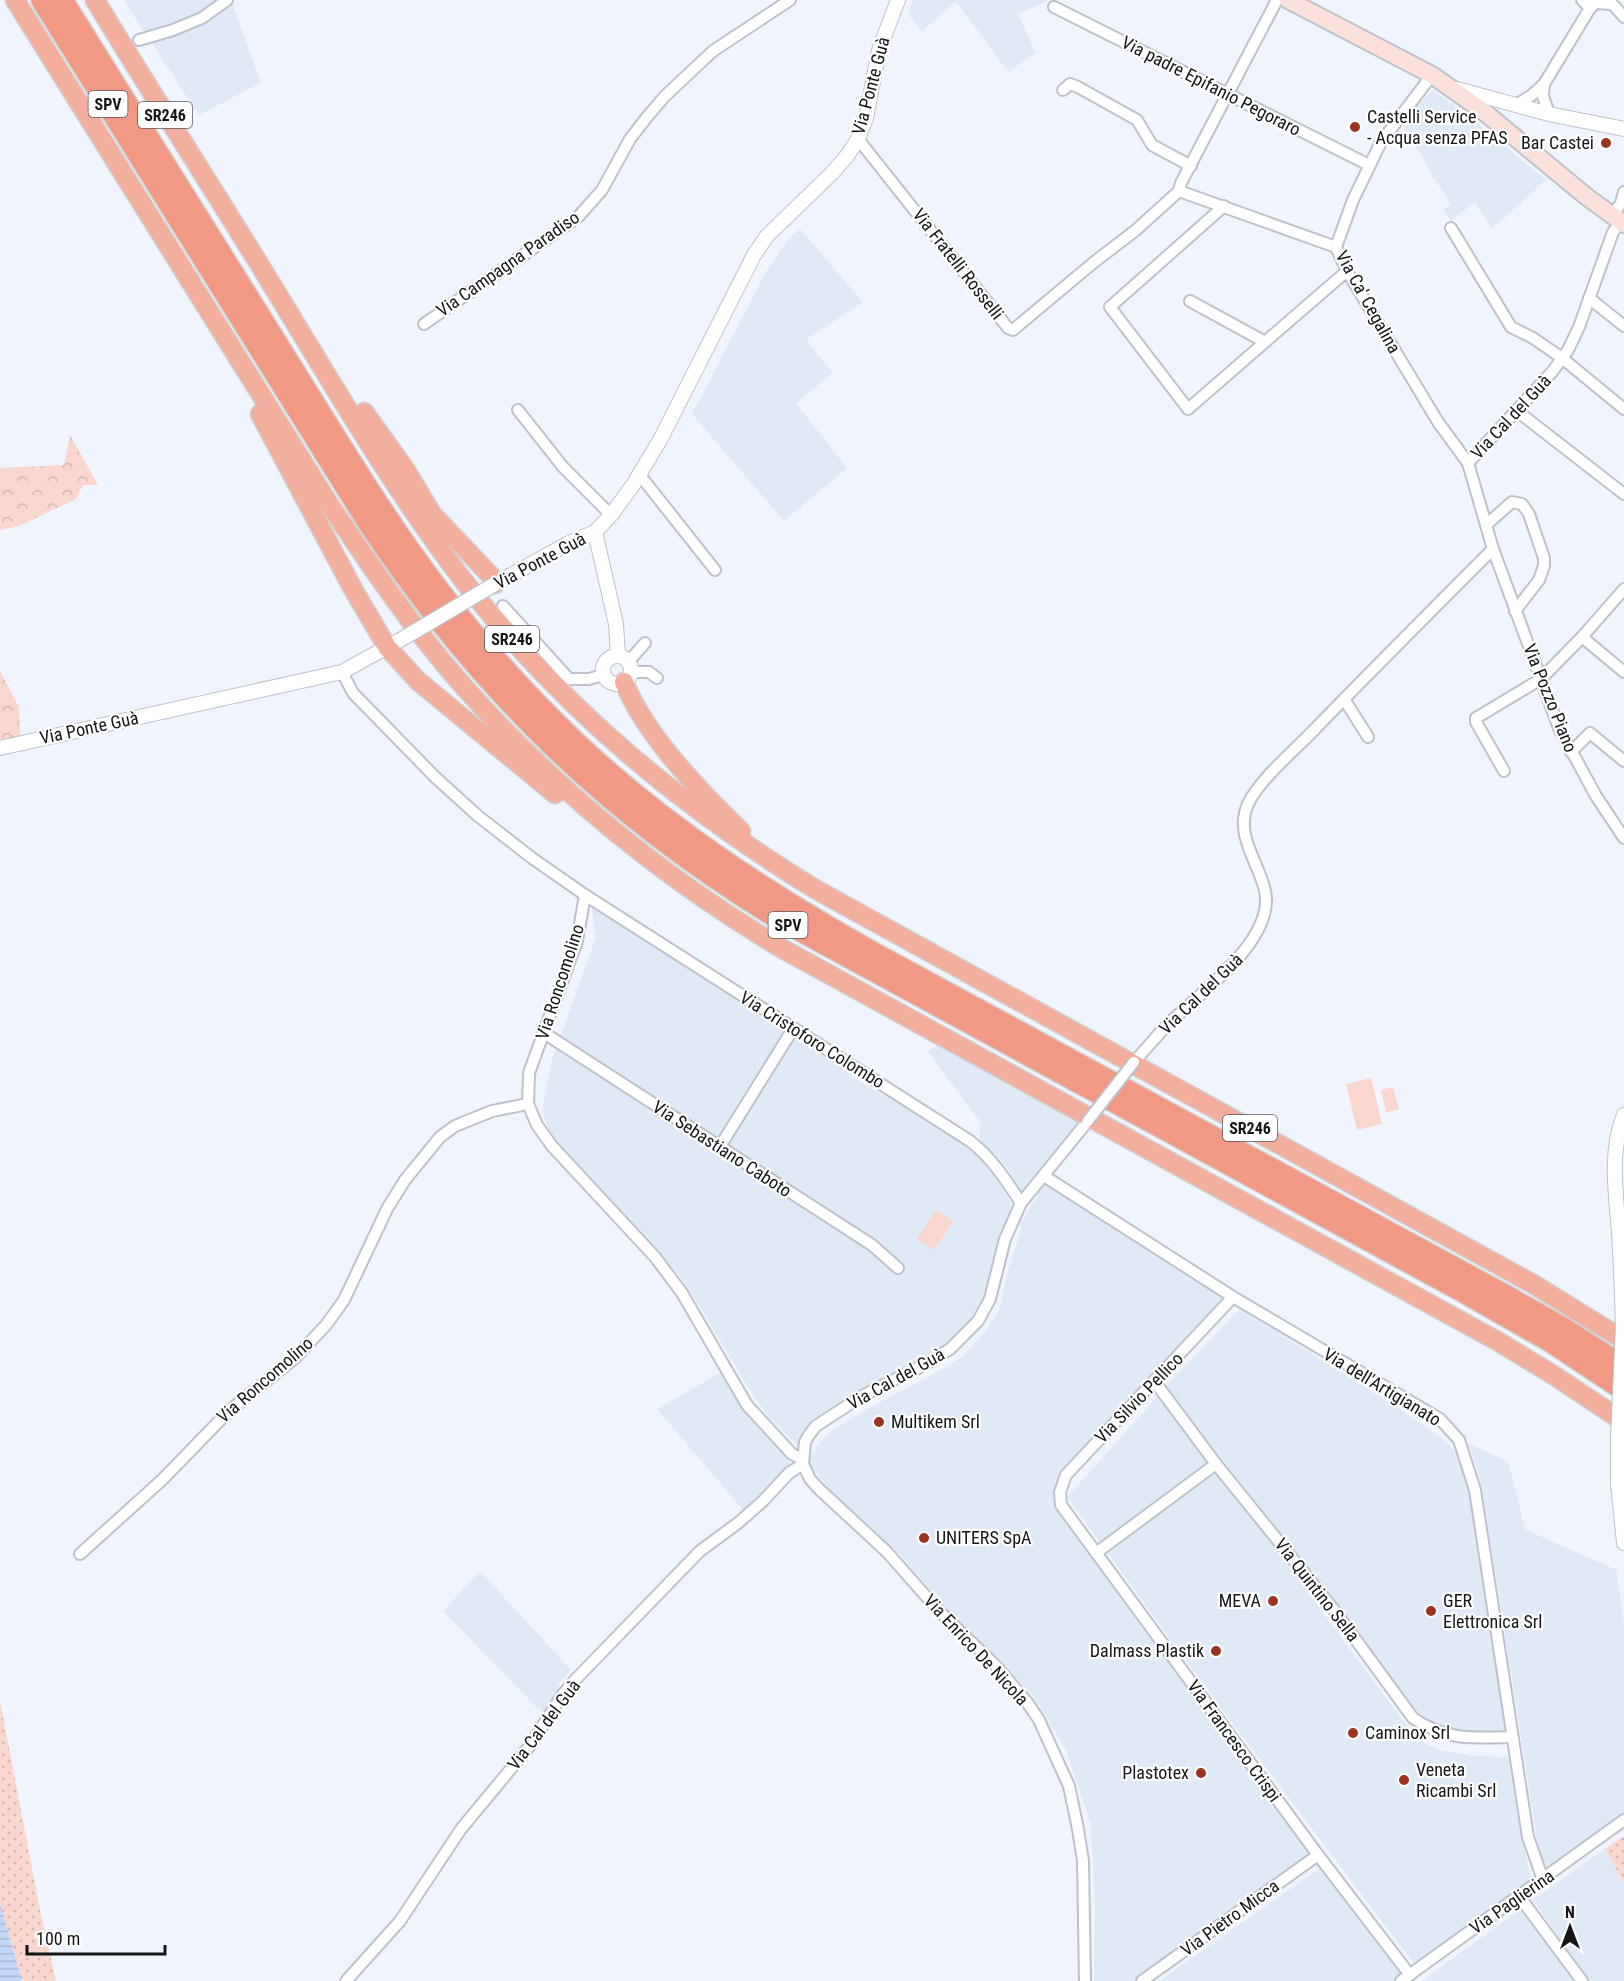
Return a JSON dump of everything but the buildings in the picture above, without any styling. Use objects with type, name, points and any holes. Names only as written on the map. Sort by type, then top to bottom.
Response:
[{"type":"highway","points":[[15,0],[329,504],[376,574],[462,685],[502,729],[588,810],[640,853],[732,919]]},
{"type":"highway","name":"SPV","points":[[42,0],[400,570],[448,633],[495,688],[593,784],[670,847],[724,885],[781,920],[1464,1292],[1550,1341],[1624,1390]]},
{"type":"highway","name":"SPV","points":[[62,0],[406,545],[448,603],[493,657],[602,767],[698,844],[817,921],[1499,1292],[1566,1330],[1624,1368]]},
{"type":"highway","name":"SR246","points":[[94,0],[353,417],[435,542],[495,619],[549,679],[593,723],[643,767],[693,808],[773,864],[873,923],[1623,1333]]},
{"type":"highway","points":[[255,256],[297,311],[325,357],[405,470],[432,514],[491,576],[495,584]]},
{"type":"highway","points":[[195,290],[353,589],[387,647],[418,681],[474,729],[645,866],[688,895],[845,985],[1490,1337],[1555,1376],[1621,1430]]},
{"type":"highway","points":[[625,668],[635,706],[648,725],[688,776],[745,835],[873,923]]},
{"type":"main road","points":[[1297,2],[1432,75],[1448,86],[1483,111],[1619,225]]},
{"type":"street","points":[[139,40],[202,18],[228,0]]},
{"type":"street","name":"Via Campagna Paradiso","points":[[424,324],[578,217],[602,190],[630,139],[665,96],[713,51],[790,0]]},
{"type":"street","name":"Via Ponte Guà","points":[[0,748],[342,672],[567,544],[595,532],[611,515],[665,430],[754,255],[767,236],[832,173],[858,139],[866,118],[879,50],[898,0]]},
{"type":"street","points":[[1277,0],[1181,183],[1179,191],[1336,247]]},
{"type":"street","points":[[1515,105],[1532,95],[1544,84],[1589,2],[1610,2],[1624,17]]},
{"type":"street","name":"Via padre Epifanio Pegoraro","points":[[1054,7],[1369,165]]},
{"type":"street","name":"Via Ca' Cegalina","points":[[1432,75],[1381,142],[1369,165],[1336,247],[1347,271],[1438,422],[1468,463]]},
{"type":"street","points":[[1063,90],[1070,84],[1078,87],[1136,119],[1152,145],[1191,166]]},
{"type":"street","points":[[1544,84],[1543,96],[1549,114]]},
{"type":"street","points":[[1448,86],[1549,114],[1624,129]]},
{"type":"street","name":"Via Fratelli Rosselli","points":[[858,139],[1011,330],[1136,230],[1179,191]]},
{"type":"street","name":"Via Cal del Guà","points":[[346,1981],[400,1921],[461,1829],[529,1747],[558,1701],[575,1680],[700,1551],[738,1523],[802,1462],[805,1442],[816,1426],[862,1396],[950,1349],[978,1321],[990,1299],[1005,1239],[1021,1203],[1134,1062],[1166,1026],[1223,975],[1245,950],[1265,913],[1266,892],[1245,838],[1244,821],[1248,803],[1266,779],[1493,549],[1468,463],[1552,372],[1562,358],[1579,327],[1613,232],[1619,225],[1624,192]]},
{"type":"street","points":[[1224,206],[1111,305],[1118,318],[1188,409],[1347,271]]},
{"type":"street","points":[[1451,228],[1511,327],[1533,338],[1562,358],[1624,409]]},
{"type":"street","points":[[1589,298],[1624,326]]},
{"type":"street","points":[[1191,301],[1266,342]]},
{"type":"street","points":[[518,410],[563,467],[611,515]]},
{"type":"street","points":[[1517,411],[1624,494]]},
{"type":"street","points":[[639,474],[715,570]]},
{"type":"street","points":[[1486,525],[1512,502],[1522,504],[1529,514],[1544,558],[1539,580],[1515,611]]},
{"type":"street","points":[[595,532],[625,668]]},
{"type":"street","name":"Via Pozzo Piano","points":[[1493,549],[1559,728],[1596,796],[1624,838]]},
{"type":"street","points":[[1504,771],[1476,722],[1476,718],[1541,679],[1624,589]]},
{"type":"street","points":[[503,606],[569,679],[589,680],[603,675]]},
{"type":"street","points":[[1582,637],[1624,672]]},
{"type":"street","points":[[645,643],[625,668],[614,684],[603,675],[605,661],[609,658],[625,668],[649,672],[657,678]]},
{"type":"street","name":"Via Cristoforo Colombo","points":[[342,672],[353,693],[435,777],[478,816],[585,895],[970,1141],[983,1151],[997,1167],[1021,1203]]},
{"type":"street","points":[[1344,699],[1368,736]]},
{"type":"street","points":[[1571,752],[1590,733],[1624,761]]},
{"type":"street","name":"Via Roncomolino","points":[[585,895],[577,940],[529,1073],[528,1104],[537,1125],[552,1146],[669,1275],[682,1293],[747,1405],[802,1462]]},
{"type":"street","points":[[719,1148],[793,1029]]},
{"type":"street","name":"Via Sebastiano Caboto","points":[[544,1033],[872,1245],[898,1268]]},
{"type":"street","name":"Via Roncomolino","points":[[80,1554],[164,1479],[229,1411],[296,1357],[326,1325],[344,1300],[387,1209],[399,1190],[441,1137],[455,1126],[492,1111],[528,1104]]},
{"type":"street","points":[[1624,1115],[1618,1136],[1615,1170],[1623,1333],[1618,1483],[1624,1544]]},
{"type":"street","name":"Via dell'Artigianato","points":[[1044,1176],[1233,1297],[1440,1419],[1459,1440],[1475,1490],[1528,1837],[1542,1880]]},
{"type":"street","name":"Via Silvio Pellico","points":[[1061,1505],[1060,1492],[1066,1475],[1233,1297]]},
{"type":"street","name":"Via Quintino Sella","points":[[1155,1382],[1216,1464],[1334,1610],[1413,1718],[1447,1736],[1512,1737]]},
{"type":"street","name":"Via Enrico De Nicola","points":[[802,1462],[810,1479],[819,1489],[887,1552],[938,1610],[996,1665],[1039,1720],[1069,1786],[1078,1829],[1083,1861],[1085,1981]]},
{"type":"street","points":[[1096,1553],[1216,1464]]},
{"type":"street","name":"Via Francesco Crispi","points":[[1061,1505],[1318,1855],[1405,1978]]},
{"type":"street","name":"Via Paglierina","points":[[1405,1978],[1623,1822]]},
{"type":"street","name":"Via Pietro Micca","points":[[1143,1981],[1318,1855]]},
{"type":"street","points":[[1519,1896],[1582,1981]]},
{"type":"shaded area","points":[[123,0],[231,0],[261,83],[199,115]]},
{"type":"shaded area","points":[[913,0],[1050,0],[1018,14],[1036,53],[1008,72],[956,1],[922,32],[908,14]]},
{"type":"shaded area","points":[[1433,90],[1470,117],[1546,180],[1492,229],[1475,202],[1451,221],[1443,209],[1451,204],[1401,123]]},
{"type":"shaded area","points":[[800,229],[863,302],[806,340],[833,373],[796,403],[847,468],[784,521],[692,414],[768,268],[787,241]]},
{"type":"shaded area","points":[[590,896],[865,1084],[960,1141],[996,1175],[1014,1209],[987,1302],[960,1340],[808,1434],[798,1449],[795,1443],[768,1416],[748,1387],[677,1273],[552,1136],[544,1117],[543,1103],[552,1060],[596,937]]},
{"type":"shaded area","points":[[939,1043],[1088,1117],[1044,1174],[1228,1302],[1122,1412],[1055,1490],[1053,1499],[1060,1512],[1314,1854],[1134,1981],[1094,1981],[1095,1903],[1091,1825],[1066,1750],[1047,1718],[1031,1693],[957,1622],[899,1553],[830,1490],[807,1462],[819,1443],[832,1431],[865,1410],[954,1363],[970,1349],[987,1329],[1000,1308],[1007,1274],[1022,1227],[1019,1225],[1036,1201],[1043,1175],[1023,1196],[1007,1167],[979,1138],[981,1123],[928,1052]]},
{"type":"shaded area","points":[[1240,1309],[1403,1411],[1454,1450],[1469,1490],[1508,1743],[1475,1743],[1418,1717],[1166,1386]]},
{"type":"shaded area","points":[[722,1372],[758,1425],[784,1452],[792,1467],[749,1517],[657,1409]]},
{"type":"shaded area","points":[[1157,1397],[1267,1537],[1407,1726],[1424,1743],[1439,1750],[1474,1756],[1511,1757],[1527,1862],[1533,1883],[1417,1968],[1206,1688],[1067,1497]]},
{"type":"shaded area","points":[[1464,1441],[1508,1462],[1526,1530],[1617,1570],[1624,1627],[1624,1816],[1545,1875],[1540,1859],[1482,1487],[1472,1453]]},
{"type":"shaded area","points":[[480,1571],[571,1670],[557,1686],[560,1688],[543,1714],[539,1707],[538,1709],[443,1611]]},
{"type":"shaded area","points":[[1605,1849],[1624,1885],[1624,1981],[1589,1981],[1533,1900]]},
{"type":"shaded area","points":[[1323,1866],[1406,1976],[1398,1981],[1159,1981]]},
{"type":"shaded area","points":[[1522,1908],[1573,1981],[1422,1981]]},
{"type":"green space","points":[[70,435],[98,485],[83,485],[76,499],[19,526],[0,530],[0,468],[64,465]]},
{"type":"green space","points":[[0,671],[19,707],[20,736],[0,744]]},
{"type":"green space","points":[[1371,1078],[1382,1124],[1357,1130],[1346,1084]]},
{"type":"green space","points":[[1393,1087],[1399,1109],[1386,1113],[1381,1090]]},
{"type":"green space","points":[[936,1210],[953,1221],[934,1250],[917,1239]]},
{"type":"green space","points":[[0,1701],[56,1981],[22,1981],[0,1904]]},
{"type":"green space","points":[[1624,1836],[1624,1884],[1605,1849]]},
{"type":"water","points":[[0,1904],[22,1981],[0,1981]]},
{"type":"place","name":"Castelli Service - Acqua senza PFAS","points":[[1355,127]]},
{"type":"place","name":"Bar Castei","points":[[1606,143]]},
{"type":"place","name":"Multikem Srl","points":[[879,1422]]},
{"type":"place","name":"UNITERS SpA","points":[[924,1538]]},
{"type":"place","name":"MEVA","points":[[1273,1601]]},
{"type":"place","name":"GER Elettronica Srl","points":[[1431,1611]]},
{"type":"place","name":"Dalmass Plastik","points":[[1216,1651]]},
{"type":"place","name":"Caminox Srl","points":[[1353,1733]]},
{"type":"place","name":"Plastotex","points":[[1201,1773]]},
{"type":"place","name":"Veneta Ricambi Srl","points":[[1404,1780]]}]
